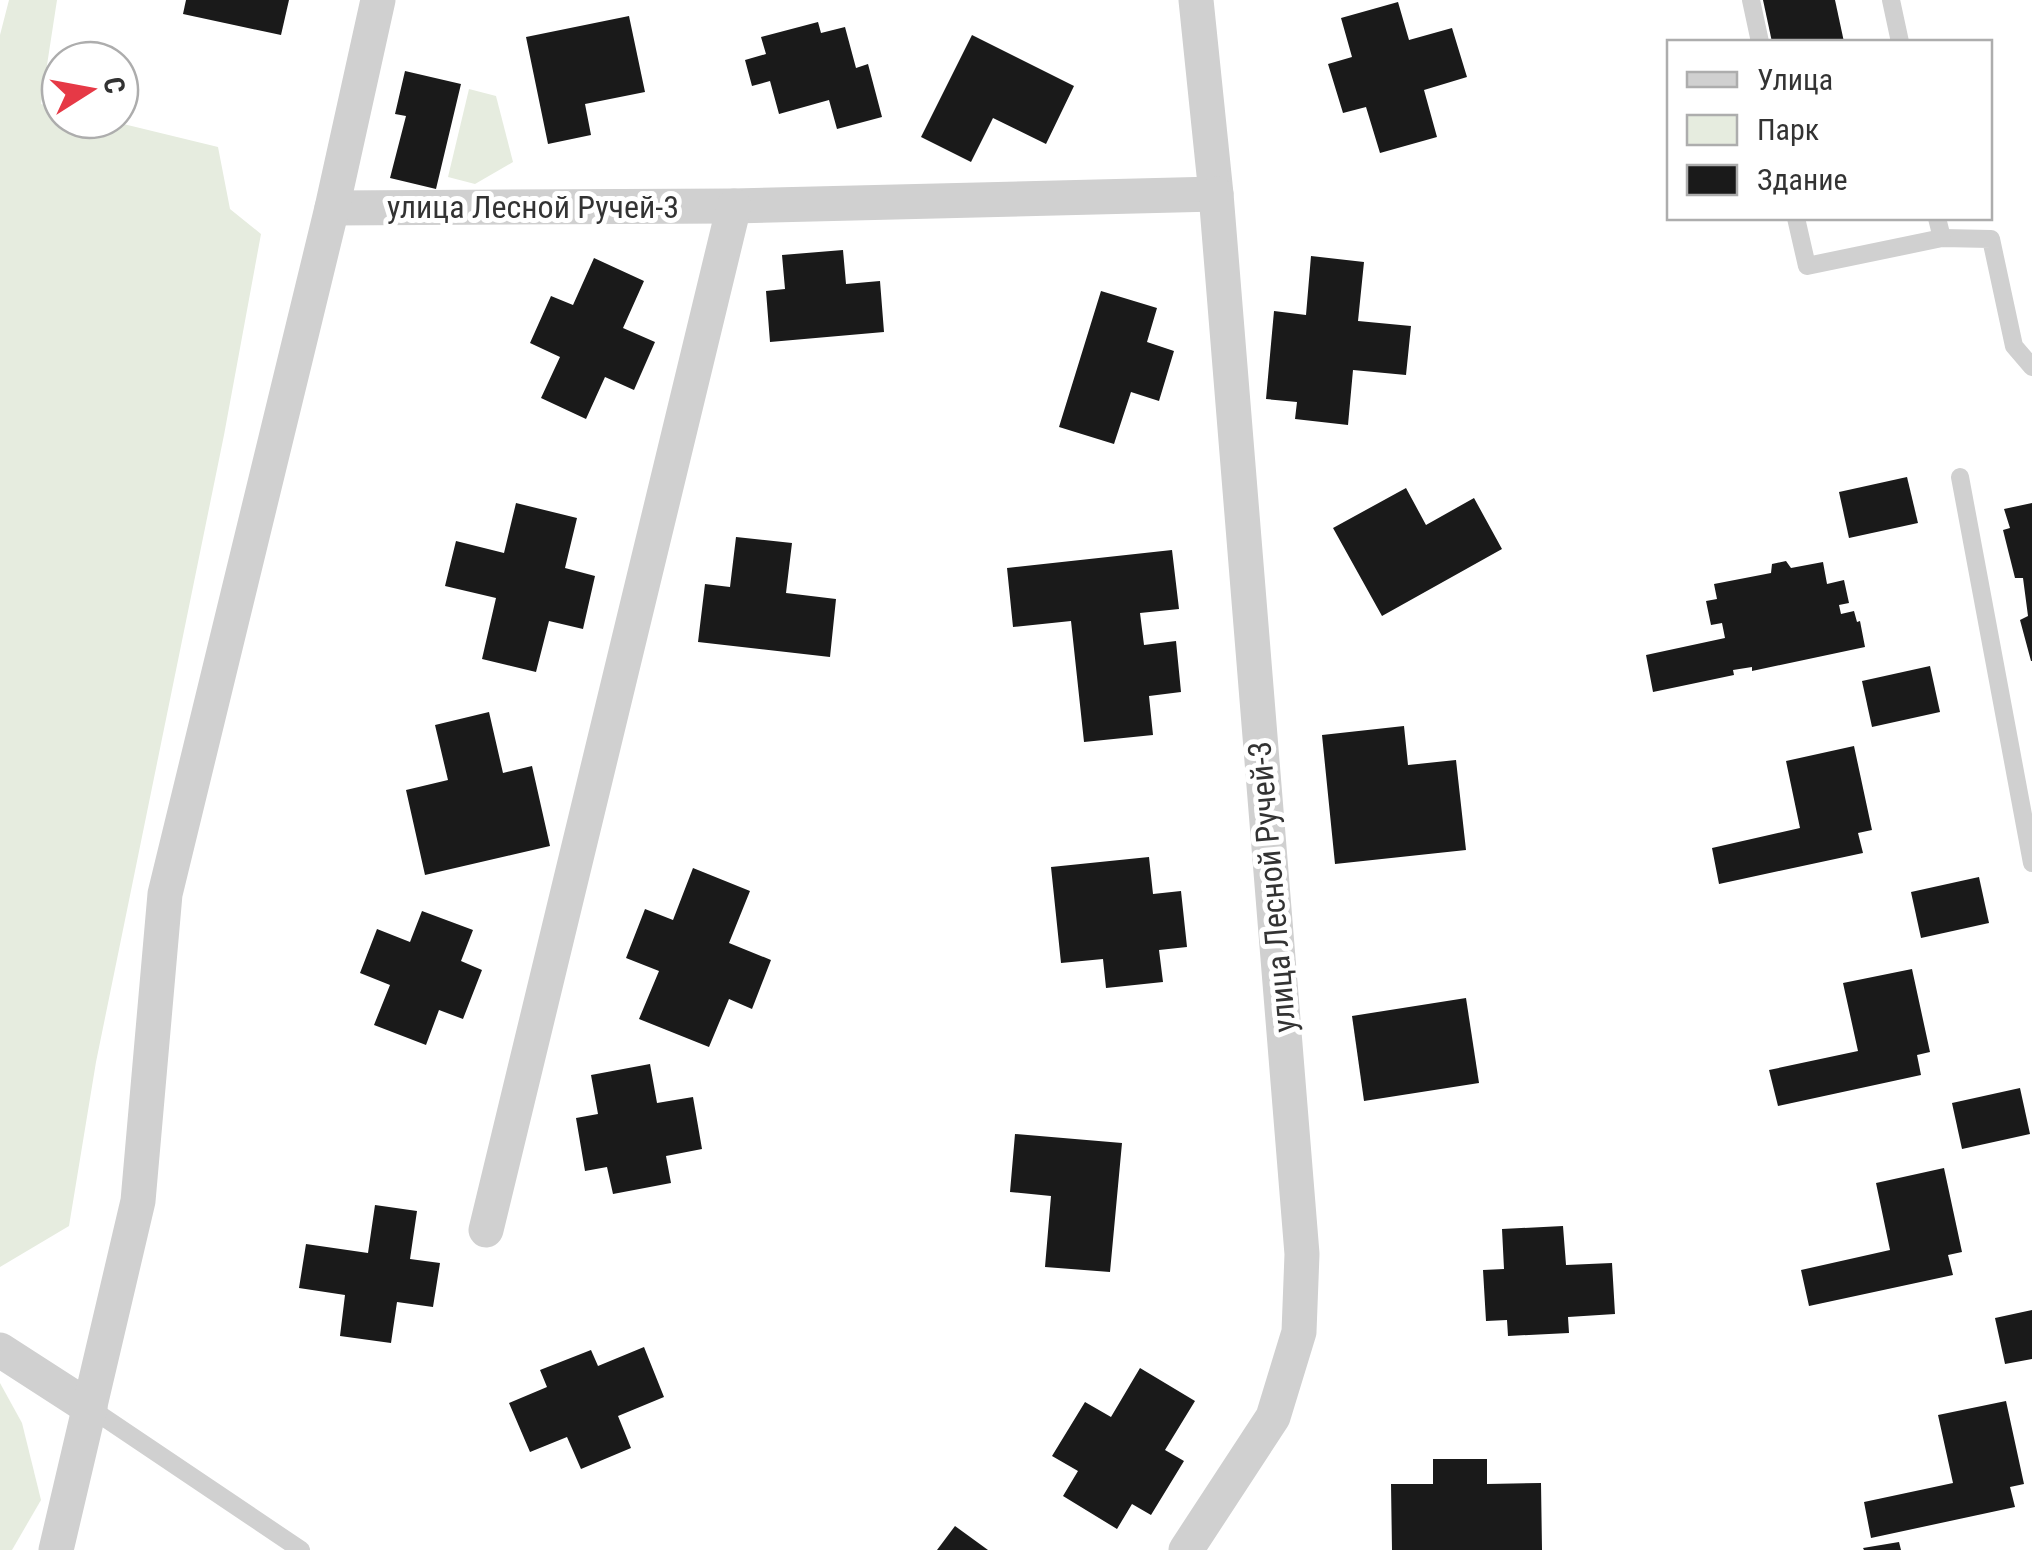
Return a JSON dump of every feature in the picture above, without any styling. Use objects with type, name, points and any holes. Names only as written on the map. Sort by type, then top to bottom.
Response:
[{"type":"street","points":[[56,1550],[138,1200],[165,894],[332,208],[378,0]]},
{"type":"street","name":"улица Лесной Ручей-3","points":[[1186,1550],[1273,1416],[1299,1332],[1302,1254],[1216,194],[1196,0]]},
{"type":"street","name":"улица Лесной Ручей-3","points":[[332,208],[734,206],[1216,194]]},
{"type":"street","name":"улица Лесной Ручей-3","points":[[486,1230],[734,206]]},
{"type":"street","points":[[0,1350],[90,1408]]},
{"type":"lane","points":[[1751,0],[1760,40]]},
{"type":"lane","points":[[1891,0],[1900,40]]},
{"type":"lane","points":[[1796,220],[1806,266],[1942,238],[1991,239],[2014,346],[2032,367]]},
{"type":"lane","points":[[1938,220],[1942,238]]},
{"type":"lane","points":[[1960,477],[2032,863]]},
{"type":"lane","points":[[90,1408],[301,1550]]},
{"type":"green space","points":[[9,0],[57,0],[51,40],[40,40],[40,140],[140,140],[140,128],[218,147],[230,209],[261,234],[96,1062],[69,1226],[0,1267],[0,35]]},
{"type":"green space","points":[[469,89],[496,96],[513,162],[475,184],[448,177]]},
{"type":"green space","points":[[0,1383],[22,1423],[41,1500],[12,1550],[0,1550]]},
{"type":"building","points":[[186,0],[289,0],[281,35],[183,14]]},
{"type":"building","points":[[1763,0],[1835,0],[1844,40],[1772,40]]},
{"type":"building","points":[[1398,2],[1409,40],[1452,28],[1467,77],[1424,90],[1437,137],[1380,153],[1366,107],[1343,113],[1328,64],[1352,57],[1341,18]]},
{"type":"building","points":[[629,16],[645,92],[585,104],[591,135],[548,144],[526,37]]},
{"type":"building","points":[[818,22],[821,33],[845,27],[856,68],[868,64],[882,117],[837,129],[829,100],[779,114],[770,81],[752,86],[745,60],[766,54],[761,37]]},
{"type":"building","points":[[972,35],[1074,86],[1046,144],[993,118],[971,162],[921,137]]},
{"type":"building","points":[[405,71],[461,84],[436,189],[390,178],[406,116],[395,114]]},
{"type":"building","points":[[843,250],[846,284],[880,281],[884,332],[770,342],[766,291],[785,289],[782,255]]},
{"type":"building","points":[[1311,256],[1364,262],[1358,321],[1411,326],[1406,375],[1353,370],[1348,425],[1295,419],[1297,402],[1266,399],[1274,311],[1306,315]]},
{"type":"building","points":[[594,258],[644,281],[623,328],[655,342],[634,390],[605,377],[586,419],[541,398],[560,357],[530,343],[551,296],[573,305]]},
{"type":"building","points":[[1101,291],[1157,308],[1147,342],[1174,351],[1159,401],[1131,392],[1114,444],[1059,427]]},
{"type":"building","points":[[1907,477],[1918,523],[1849,538],[1839,492]]},
{"type":"building","points":[[1406,488],[1426,525],[1474,498],[1502,549],[1382,616],[1333,528]]},
{"type":"building","points":[[516,503],[577,518],[565,568],[595,576],[583,629],[549,621],[536,672],[482,659],[496,598],[445,586],[456,541],[504,553]]},
{"type":"building","points":[[2032,503],[2031,661],[2020,620],[2028,616],[2023,578],[2015,578],[2003,530],[2010,528],[2004,509]]},
{"type":"building","points":[[736,537],[792,543],[786,593],[836,599],[830,657],[698,642],[705,584],[730,587]]},
{"type":"building","points":[[1172,550],[1179,609],[1140,613],[1144,645],[1176,641],[1181,692],[1149,696],[1153,735],[1084,742],[1071,621],[1013,627],[1007,568]]},
{"type":"building","points":[[1786,561],[1791,568],[1823,562],[1827,584],[1844,580],[1849,603],[1839,605],[1841,614],[1854,611],[1865,647],[1752,671],[1752,667],[1733,670],[1734,675],[1653,692],[1646,655],[1725,638],[1722,623],[1711,625],[1706,601],[1717,599],[1714,584],[1771,573],[1772,564]]},
{"type":"building","points":[[1930,666],[1940,712],[1872,727],[1862,681]]},
{"type":"building","points":[[489,712],[503,773],[532,766],[550,846],[425,875],[406,790],[448,780],[435,725]]},
{"type":"building","points":[[1404,726],[1408,765],[1456,760],[1466,850],[1335,864],[1322,735]]},
{"type":"building","points":[[1854,746],[1872,830],[1858,833],[1863,853],[1719,884],[1712,848],[1800,828],[1786,761]]},
{"type":"building","points":[[1149,857],[1153,894],[1181,891],[1187,947],[1159,950],[1163,982],[1106,988],[1103,959],[1061,963],[1051,867]]},
{"type":"building","points":[[693,868],[750,891],[729,943],[771,960],[752,1009],[729,999],[709,1047],[639,1019],[659,971],[626,958],[645,909],[673,920]]},
{"type":"building","points":[[1979,877],[1989,923],[1921,938],[1911,892]]},
{"type":"building","points":[[422,911],[473,930],[461,961],[482,970],[463,1019],[439,1010],[426,1045],[374,1025],[390,985],[360,973],[377,929],[410,942]]},
{"type":"building","points":[[1912,969],[1930,1052],[1917,1055],[1921,1075],[1778,1106],[1769,1070],[1858,1051],[1843,983]]},
{"type":"building","points":[[1466,998],[1479,1083],[1364,1101],[1352,1016]]},
{"type":"building","points":[[650,1064],[657,1103],[693,1097],[702,1149],[666,1156],[671,1183],[613,1194],[607,1167],[585,1171],[576,1118],[598,1114],[591,1075]]},
{"type":"building","points":[[2020,1088],[2030,1134],[1962,1149],[1952,1103]]},
{"type":"building","points":[[1015,1134],[1122,1143],[1110,1272],[1045,1267],[1051,1196],[1010,1192]]},
{"type":"building","points":[[1944,1168],[1962,1252],[1948,1255],[1953,1275],[1809,1306],[1801,1270],[1890,1250],[1876,1183]]},
{"type":"building","points":[[375,1205],[417,1211],[410,1259],[440,1263],[433,1307],[397,1302],[391,1343],[340,1336],[345,1295],[299,1288],[306,1244],[368,1253]]},
{"type":"building","points":[[1563,1226],[1566,1265],[1612,1263],[1615,1314],[1568,1317],[1569,1333],[1508,1336],[1507,1320],[1486,1321],[1483,1270],[1504,1269],[1502,1229]]},
{"type":"building","points":[[2032,1310],[2032,1359],[2005,1364],[1995,1318]]},
{"type":"building","points":[[644,1347],[664,1397],[618,1416],[631,1448],[581,1469],[567,1437],[530,1452],[509,1403],[547,1387],[540,1370],[591,1350],[598,1366]]},
{"type":"building","points":[[1140,1368],[1195,1401],[1165,1450],[1184,1461],[1151,1515],[1132,1504],[1117,1529],[1063,1496],[1078,1471],[1052,1456],[1085,1402],[1111,1417]]},
{"type":"building","points":[[2006,1401],[2024,1484],[2010,1487],[2015,1507],[1871,1538],[1864,1502],[1953,1483],[1938,1415]]},
{"type":"building","points":[[1433,1459],[1487,1459],[1487,1484],[1541,1483],[1542,1550],[1392,1550],[1391,1484],[1433,1484]]},
{"type":"building","points":[[955,1526],[988,1550],[937,1550]]},
{"type":"building","points":[[1899,1542],[1901,1550],[1863,1548]]}]
